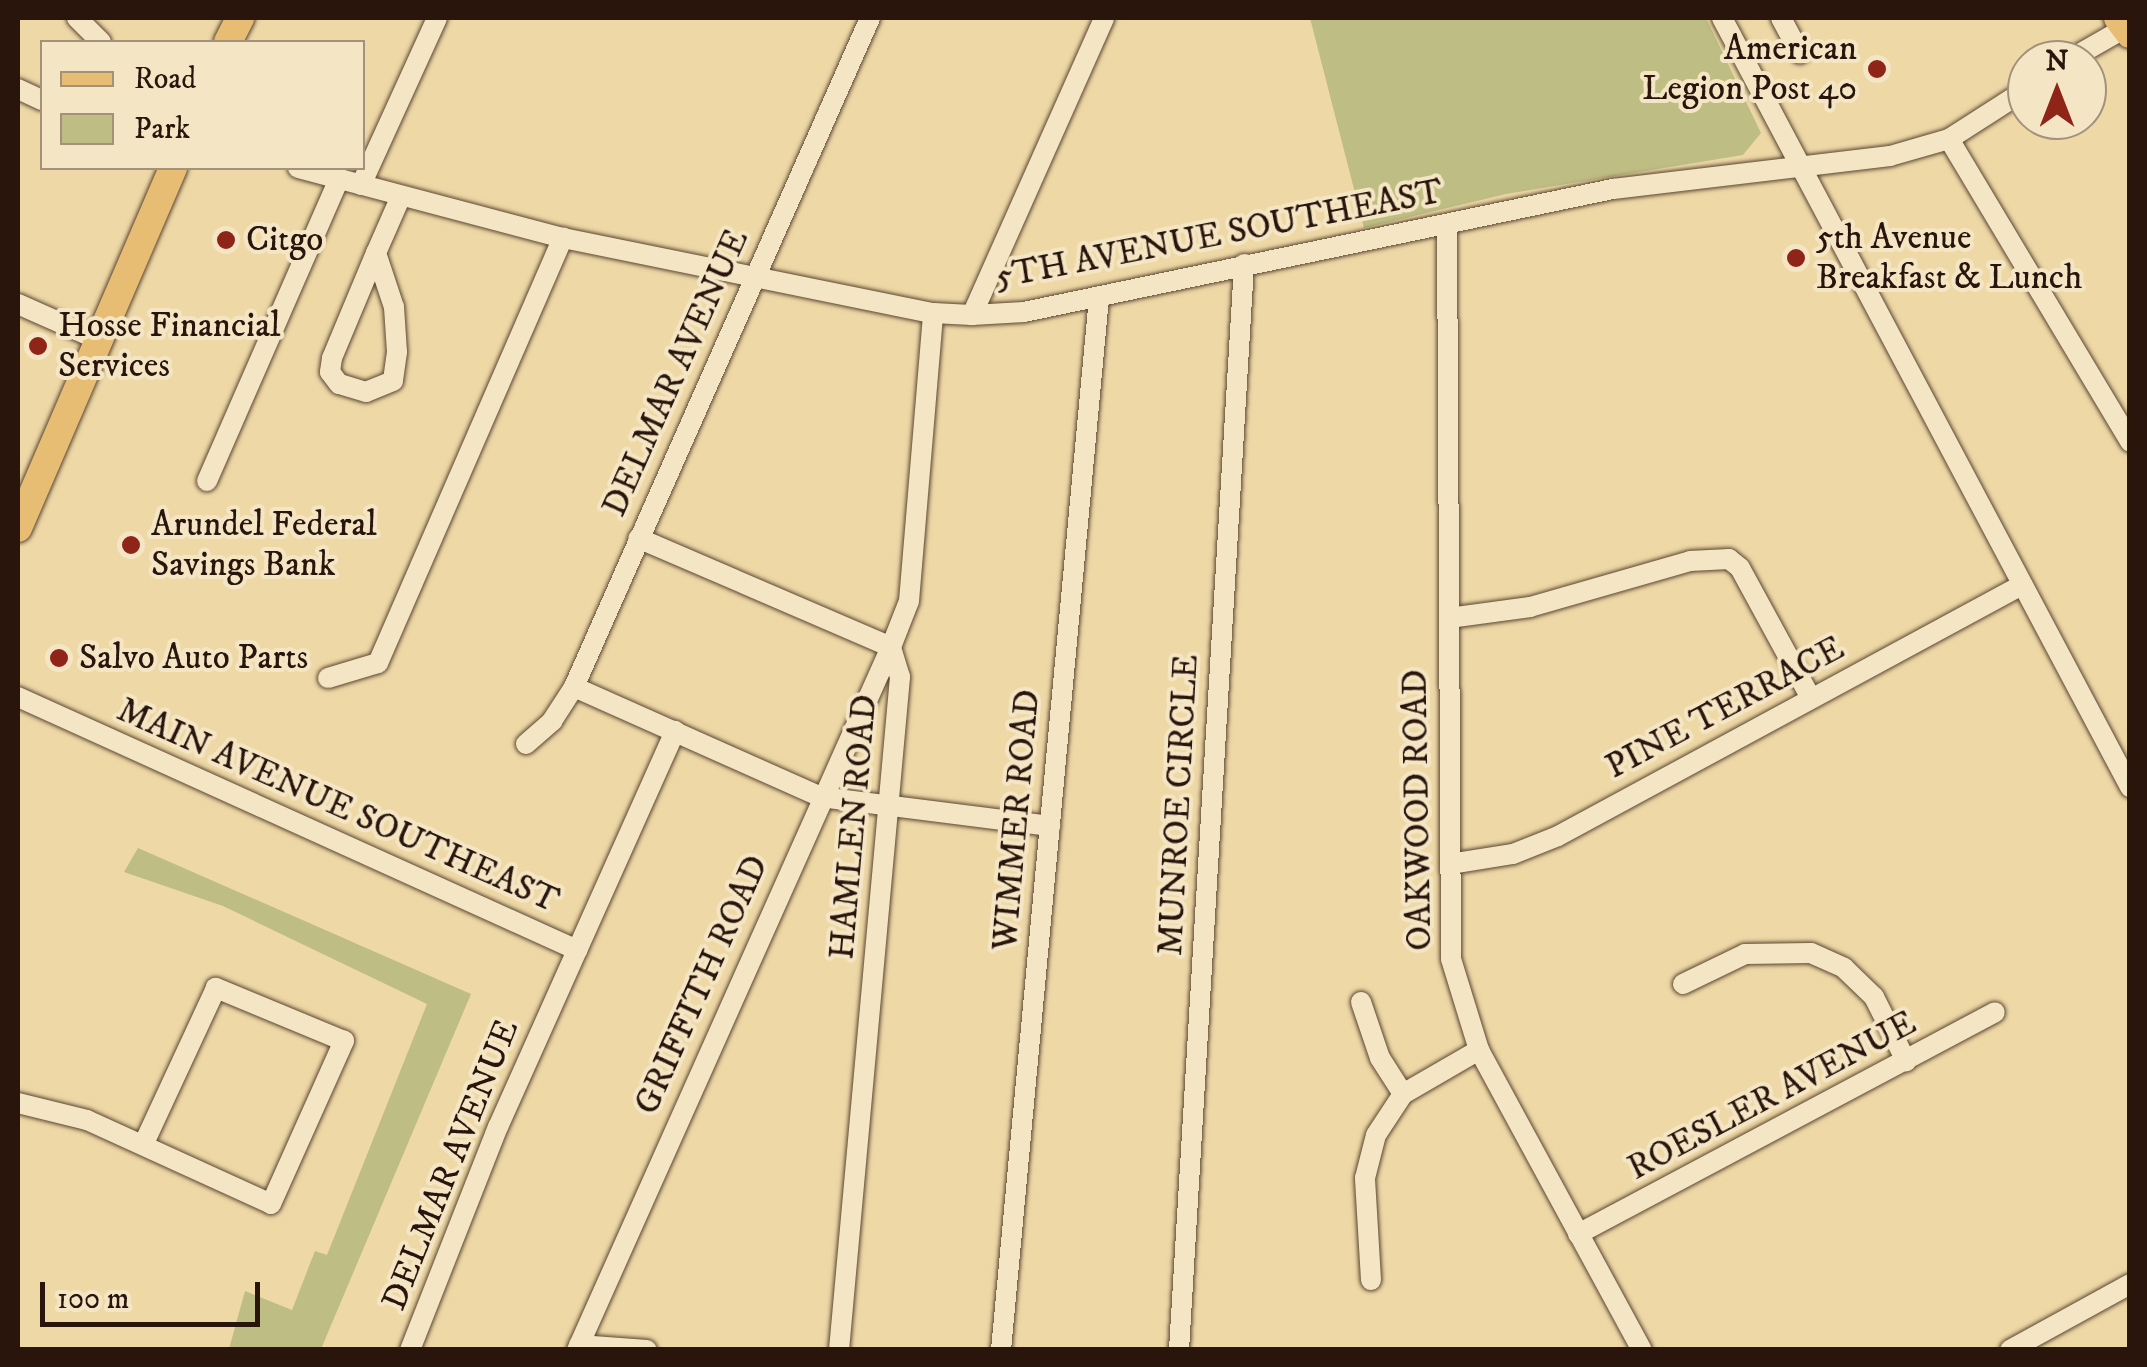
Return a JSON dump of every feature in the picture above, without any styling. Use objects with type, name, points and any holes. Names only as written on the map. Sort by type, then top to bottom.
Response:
[{"type":"main road","points":[[18,524],[172,170]]},
{"type":"street","points":[[77,18],[99,40]]},
{"type":"street","points":[[361,185],[437,18]]},
{"type":"street","name":"DELMAR AVENUE","points":[[526,744],[552,721],[574,687],[870,18]]},
{"type":"street","points":[[972,315],[1104,18]]},
{"type":"street","points":[[1722,18],[2130,787]]},
{"type":"street","points":[[1780,18],[1800,53]]},
{"type":"street","points":[[2102,40],[2125,26]]},
{"type":"street","name":"5TH AVENUE SOUTHEAST","points":[[305,170],[563,238],[933,313],[972,315],[1099,297],[1612,188],[1890,156],[1949,139],[2007,102]]},
{"type":"street","points":[[1949,139],[2130,442]]},
{"type":"street","points":[[208,481],[339,179]]},
{"type":"street","points":[[376,253],[394,307],[397,352],[393,381],[366,392],[339,384],[330,372],[376,253],[401,196]]},
{"type":"street","name":"OAKWOOD ROAD","points":[[1447,224],[1451,959],[1479,1050],[1642,1350]]},
{"type":"street","points":[[328,678],[378,663],[563,238]]},
{"type":"street","name":"MUNROE CIRCLE","points":[[1179,1350],[1244,264]]},
{"type":"street","name":"WIMMER ROAD","points":[[1001,1350],[1099,297]]},
{"type":"street","points":[[18,304],[99,340]]},
{"type":"street","name":"HAMLEN ROAD","points":[[839,1350],[900,677],[891,648],[908,600],[933,313]]},
{"type":"street","points":[[638,538],[891,648]]},
{"type":"street","points":[[1449,618],[1530,607],[1690,561],[1729,559],[1740,568],[1812,698]]},
{"type":"street","name":"PINE TERRACE","points":[[1450,864],[1512,854],[1558,836],[2022,586]]},
{"type":"street","name":"GRIFFITH ROAD","points":[[578,1347],[891,648]]},
{"type":"street","points":[[574,687],[821,797],[888,810],[1050,826]]},
{"type":"street","name":"MAIN AVENUE SOUTHEAST","points":[[18,697],[577,950]]},
{"type":"street","name":"DELMAR AVENUE","points":[[410,1350],[498,1127],[675,731]]},
{"type":"street","points":[[1683,984],[1745,954],[1811,953],[1844,968],[1874,997],[1906,1062]]},
{"type":"street","points":[[18,1102],[87,1120],[272,1204],[344,1041],[216,988],[143,1145]]},
{"type":"street","points":[[1361,1002],[1380,1058],[1403,1094]]},
{"type":"street","name":"ROESLER AVENUE","points":[[1578,1234],[1995,1012]]},
{"type":"street","points":[[1371,1280],[1365,1178],[1376,1134],[1403,1094],[1479,1050]]},
{"type":"street","points":[[2010,1350],[2130,1284]]},
{"type":"street","points":[[578,1347],[647,1350]]},
{"type":"green space","points":[[1310,18],[1706,18],[1761,133],[1743,155],[1506,194],[1364,228]]},
{"type":"green space","points":[[138,848],[471,994],[321,1349],[229,1349],[245,1291],[292,1310],[315,1251],[327,1255],[427,1004],[223,906],[124,872]]},
{"type":"place","name":"American Legion Post 40","points":[[1877,69]]},
{"type":"place","name":"Citgo","points":[[226,240]]},
{"type":"place","name":"5th Avenue Breakfast & Lunch","points":[[1796,258]]},
{"type":"place","name":"Hosse Financial Services","points":[[38,346]]},
{"type":"place","name":"Arundel Federal Savings Bank","points":[[131,545]]},
{"type":"place","name":"Salvo Auto Parts","points":[[59,658]]}]
